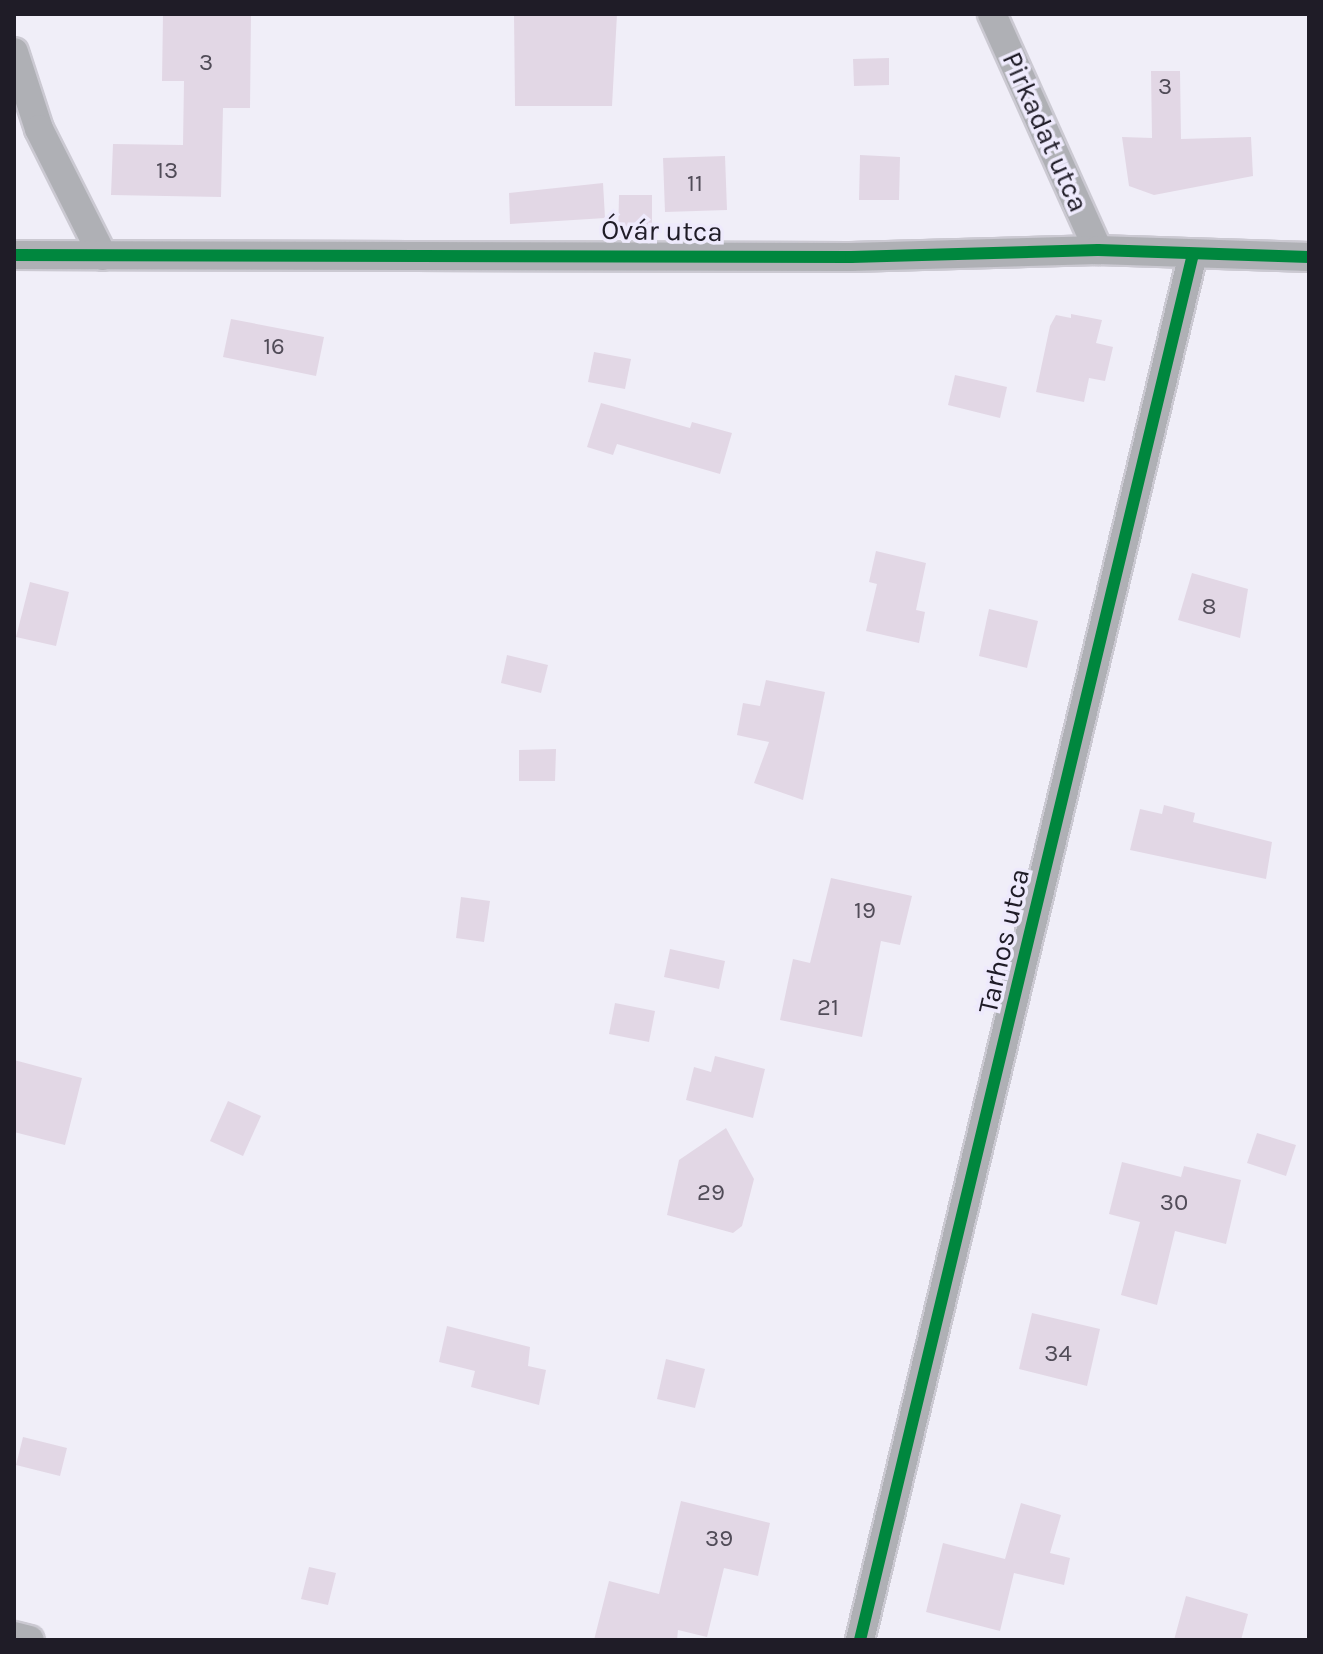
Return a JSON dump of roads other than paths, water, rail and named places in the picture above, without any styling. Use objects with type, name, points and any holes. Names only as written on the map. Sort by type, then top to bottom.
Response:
[{"type":"street","name":"Pirkadat utca","points":[[992,14],[1098,250]]},
{"type":"street","points":[[14,52],[39,129],[103,256]]},
{"type":"street","name":"Óvár utca","points":[[14,255],[851,257],[1098,250],[1309,257]]},
{"type":"street","name":"Tarhos utca","points":[[860,1640],[1193,254]]},
{"type":"street","points":[[14,1636],[30,1640]]}]
